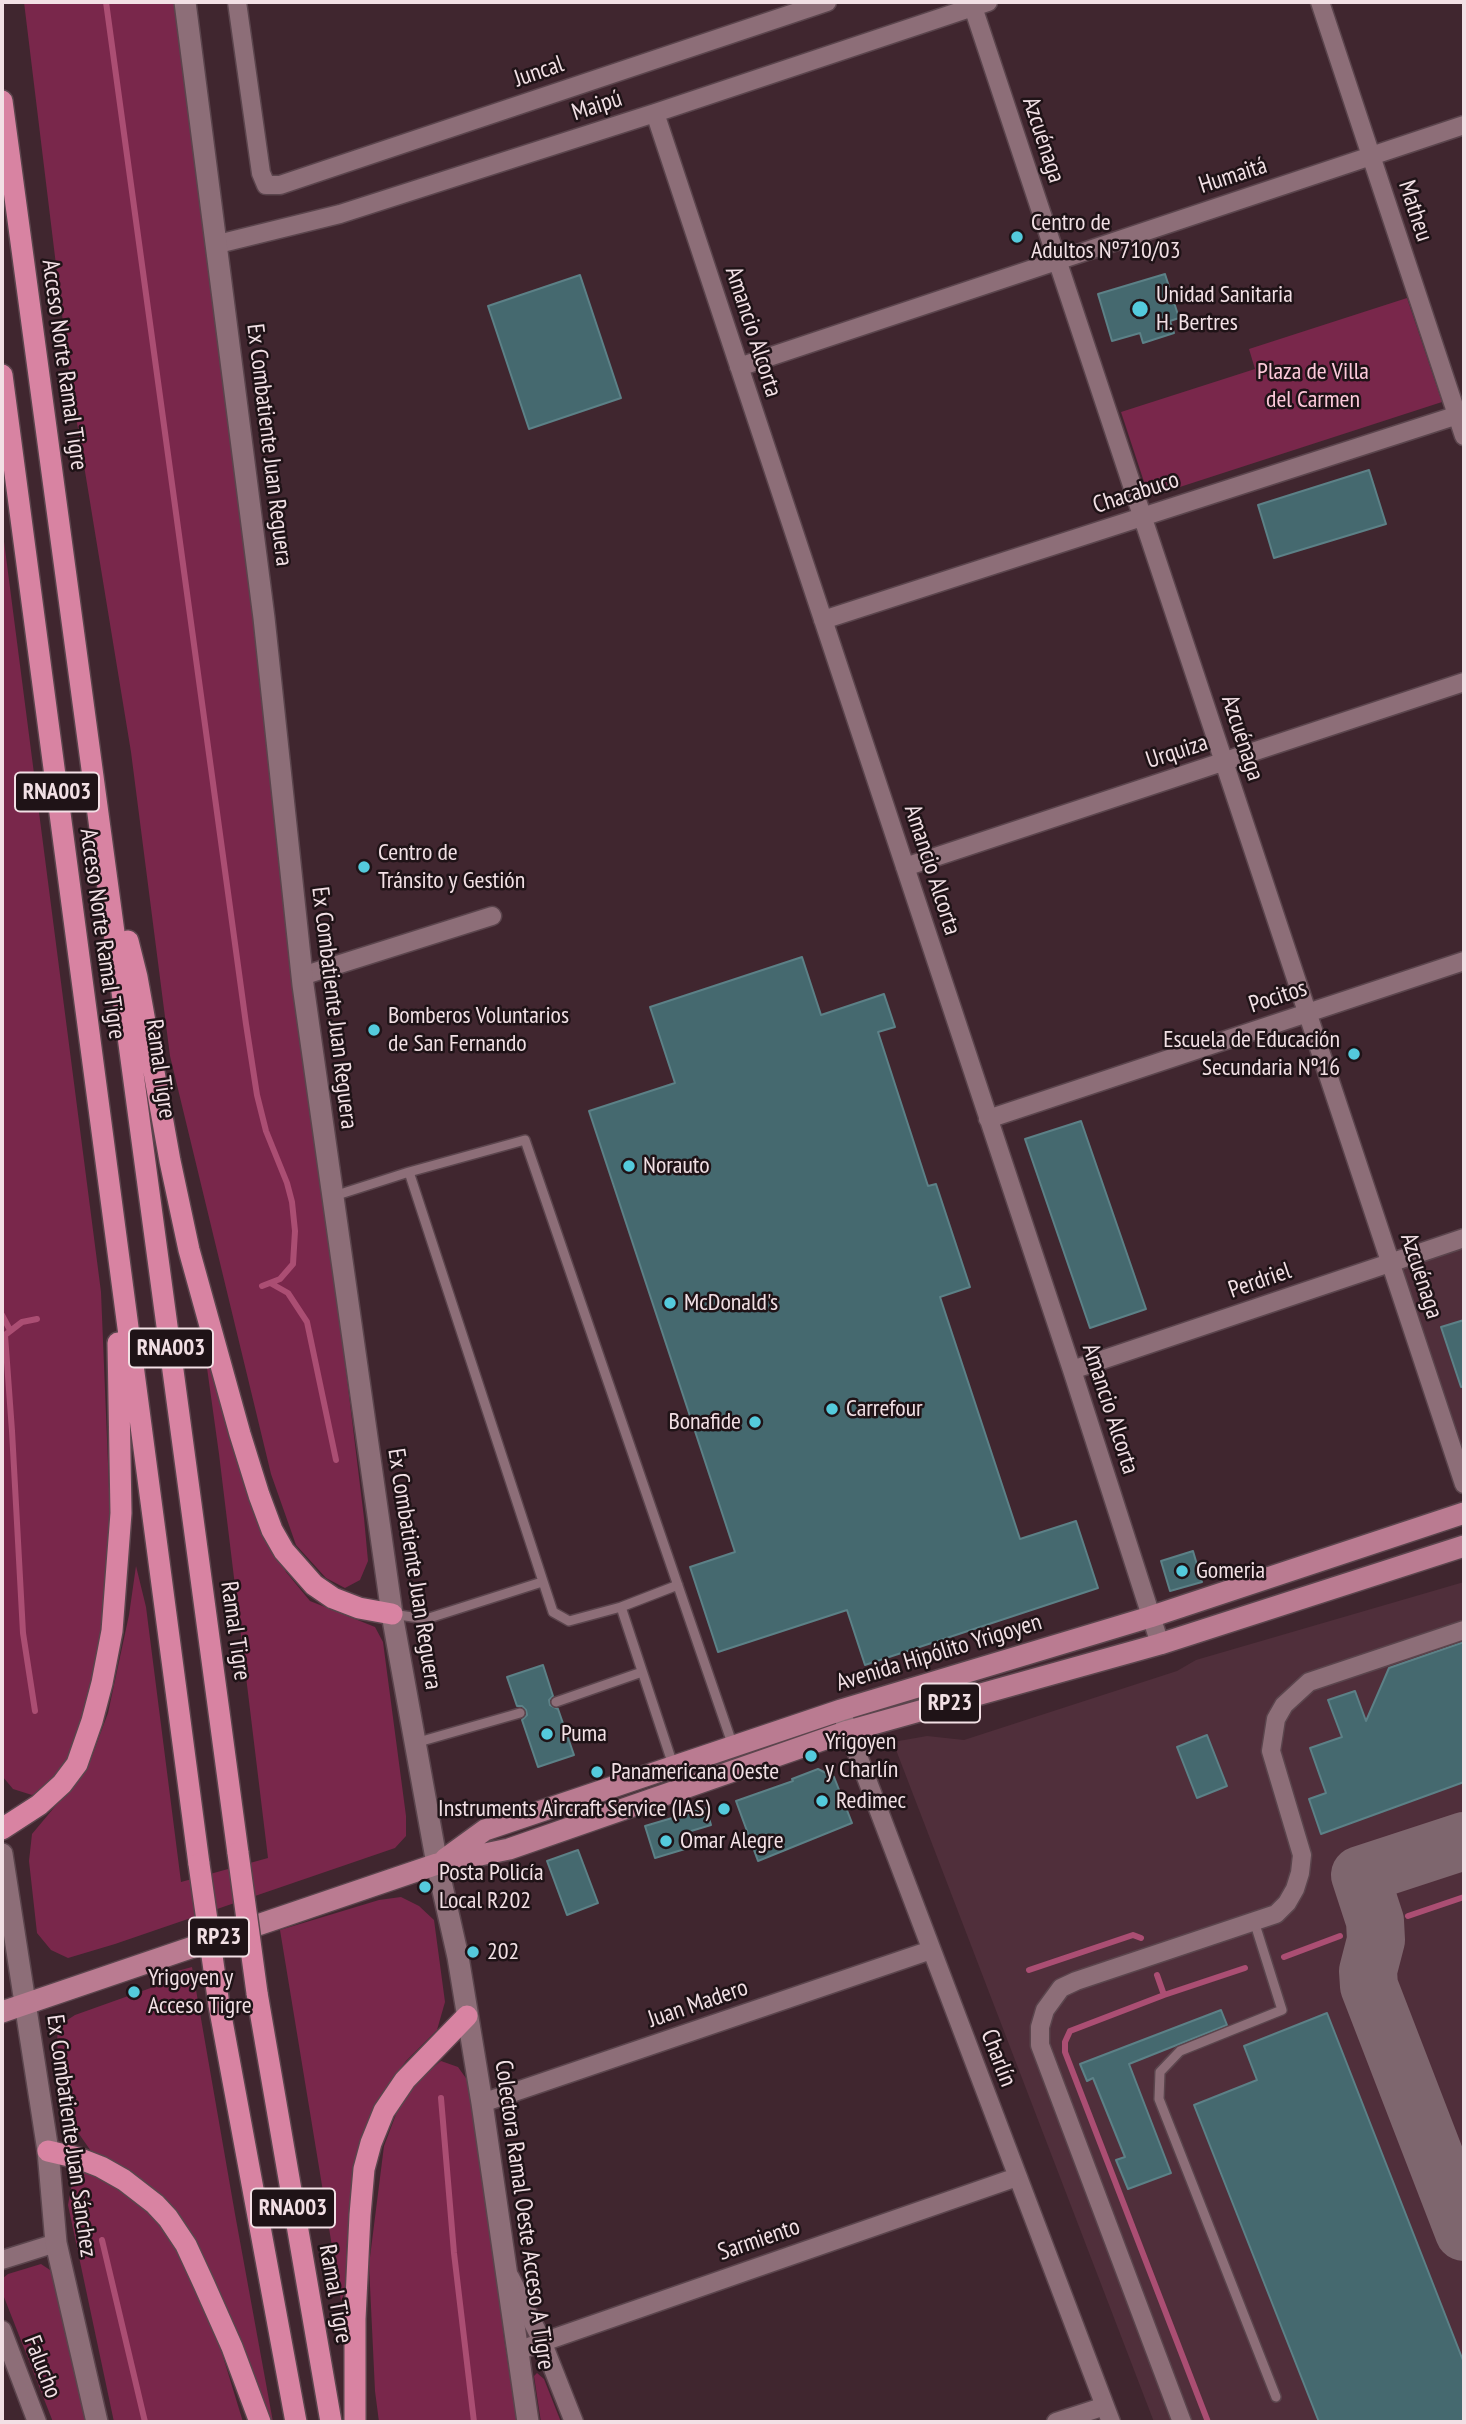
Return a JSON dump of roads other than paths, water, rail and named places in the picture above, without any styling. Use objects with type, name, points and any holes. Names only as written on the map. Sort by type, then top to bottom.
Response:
[{"type":"highway","name":"Acceso Norte Ramal Tigre","points":[[2,101],[104,844]]},
{"type":"highway","name":"Acceso Norte Ramal Tigre","points":[[2,375],[113,1208]]},
{"type":"highway","points":[[104,844],[137,977],[189,1250],[259,1495],[272,1530],[284,1551],[314,1585],[333,1598],[359,1608],[392,1614]]},
{"type":"highway","name":"Ramal Tigre","points":[[104,844],[257,1993],[331,2422]]},
{"type":"highway","points":[[2,1829],[39,1805],[62,1784],[77,1764],[92,1721],[112,1631],[121,1513],[120,1376],[113,1208]]},
{"type":"highway","name":"RNA003","points":[[113,1208],[219,2005],[296,2422]]},
{"type":"highway","points":[[355,2422],[355,2319],[360,2215],[364,2169],[371,2143],[384,2111],[404,2080],[467,2016]]},
{"type":"highway","points":[[48,2151],[78,2158],[113,2173],[138,2189],[168,2218],[186,2245],[204,2284],[242,2370],[260,2422]]},
{"type":"main road","name":"Avenida Hipólito Yrigoyen","points":[[438,1864],[485,1830],[841,1710],[1150,1616],[1464,1513]]},
{"type":"main road","name":"Avenida Hipólito Yrigoyen","points":[[2,2012],[438,1864],[509,1849],[848,1731],[1160,1644],[1464,1546]]},
{"type":"street","name":"Ex Combatiente Juan Reguera","points":[[186,2],[264,618],[302,976],[332,1196],[392,1614],[467,2016]]},
{"type":"street","name":"Juncal","points":[[237,2],[261,173],[266,185],[280,185],[827,2]]},
{"type":"street","name":"Matheu","points":[[1320,2],[1461,414],[1464,436]]},
{"type":"street","name":"Maipú","points":[[218,244],[340,214],[655,113],[980,4]]},
{"type":"street","name":"Azcuénaga","points":[[980,4],[1057,261],[1464,1484]]},
{"type":"street","name":"Amancio Alcorta","points":[[655,113],[1072,1370],[1160,1644]]},
{"type":"street","name":"Humaitá","points":[[739,367],[1464,125]]},
{"type":"street","name":"Chacabuco","points":[[823,620],[1461,414]]},
{"type":"street","name":"Urquiza","points":[[905,867],[1464,682]]},
{"type":"street","points":[[302,976],[492,916]]},
{"type":"street","name":"Pocitos","points":[[988,1119],[1464,961]]},
{"type":"street","name":"Perdriel","points":[[1072,1370],[1464,1238]]},
{"type":"street","points":[[1182,2422],[1040,2045],[1040,2027],[1045,2010],[1061,1988],[1276,1914],[1287,1903],[1295,1889],[1300,1873],[1301,1855],[1272,1751],[1276,1719],[1284,1705],[1309,1682],[1464,1630]]},
{"type":"street","name":"Charlín","points":[[841,1710],[1108,2414]]},
{"type":"street","name":"Ex Combatiente Juan Sánchez","points":[[2,1854],[48,2151],[57,2243],[97,2422]]},
{"type":"street","name":"Juan Madero","points":[[482,2104],[931,1950]]},
{"type":"street","name":"Colectora Ramal Oeste Acceso A Tigre","points":[[467,2016],[528,2422]]},
{"type":"street","name":"Sarmiento","points":[[517,2351],[1017,2177]]},
{"type":"street","points":[[2,2260],[57,2243]]},
{"type":"street","points":[[504,2265],[542,2341],[574,2422]]},
{"type":"street","name":"Falucho","points":[[2,2330],[37,2422]]},
{"type":"street","points":[[1056,2422],[1108,2414]]},
{"type":"lane","points":[[332,1196],[525,1140],[733,1746]]},
{"type":"lane","points":[[409,1172],[552,1612],[569,1621],[621,1607],[678,1585]]},
{"type":"lane","points":[[392,1614],[426,1619],[542,1582]]},
{"type":"lane","points":[[621,1607],[674,1767]]},
{"type":"lane","points":[[556,1702],[642,1672]]},
{"type":"lane","points":[[415,1743],[520,1713]]},
{"type":"lane","points":[[1254,1921],[1282,2010],[1180,2051],[1160,2072],[1159,2099],[1276,2397]]},
{"type":"waterway","points":[[106,2],[257,1095],[266,1131],[292,1202],[295,1231],[293,1264],[280,1279],[262,1286]]},
{"type":"waterway","points":[[272,1284],[288,1293],[307,1322],[336,1460]]},
{"type":"waterway","points":[[2,1315],[10,1330]]},
{"type":"waterway","points":[[35,1711],[23,1633],[5,1335],[22,1322],[37,1319]]},
{"type":"waterway","points":[[1408,1916],[1464,1897]]},
{"type":"waterway","points":[[1029,1970],[1133,1935],[1141,1938]]},
{"type":"waterway","points":[[1284,1957],[1340,1936]]},
{"type":"waterway","points":[[1208,2422],[1065,2052],[1065,2042],[1070,2031],[1245,1968]]},
{"type":"waterway","points":[[1157,1975],[1164,1995]]},
{"type":"waterway","points":[[441,2098],[454,2253],[474,2422]]},
{"type":"waterway","points":[[102,2240],[145,2422]]},
{"type":"place","name":"Centro de Adultos Nº710/03","points":[[1017,237]]},
{"type":"place","name":"Unidad Sanitaria H. Bertres","points":[[1140,309]]},
{"type":"place","name":"Centro de Tránsito y Gestión","points":[[364,867]]},
{"type":"place","name":"Bomberos Voluntarios de San Fernando","points":[[374,1030]]},
{"type":"place","name":"Escuela de Educación Secundaria Nº16","points":[[1354,1054]]},
{"type":"place","name":"Norauto","points":[[629,1166]]},
{"type":"place","name":"McDonald's","points":[[670,1303]]},
{"type":"place","name":"Carrefour","points":[[832,1409]]},
{"type":"place","name":"Bonafide","points":[[755,1422]]},
{"type":"place","name":"Gomeria","points":[[1182,1571]]},
{"type":"place","name":"Puma","points":[[547,1734]]},
{"type":"place","name":"Yrigoyen y Charlín","points":[[811,1756]]},
{"type":"place","name":"Panamericana Oeste","points":[[597,1772]]},
{"type":"place","name":"Redimec","points":[[822,1801]]},
{"type":"place","name":"Instruments Aircraft Service (IAS)","points":[[724,1809]]},
{"type":"place","name":"Omar Alegre","points":[[666,1841]]},
{"type":"place","name":"Posta Policía Local R202","points":[[425,1887]]},
{"type":"place","name":"202","points":[[473,1952]]},
{"type":"place","name":"Yrigoyen y Acceso Tigre","points":[[134,1992]]},
{"type":"park label","name":"Plaza de Villa del Carmen","points":[[1313,386]]}]
